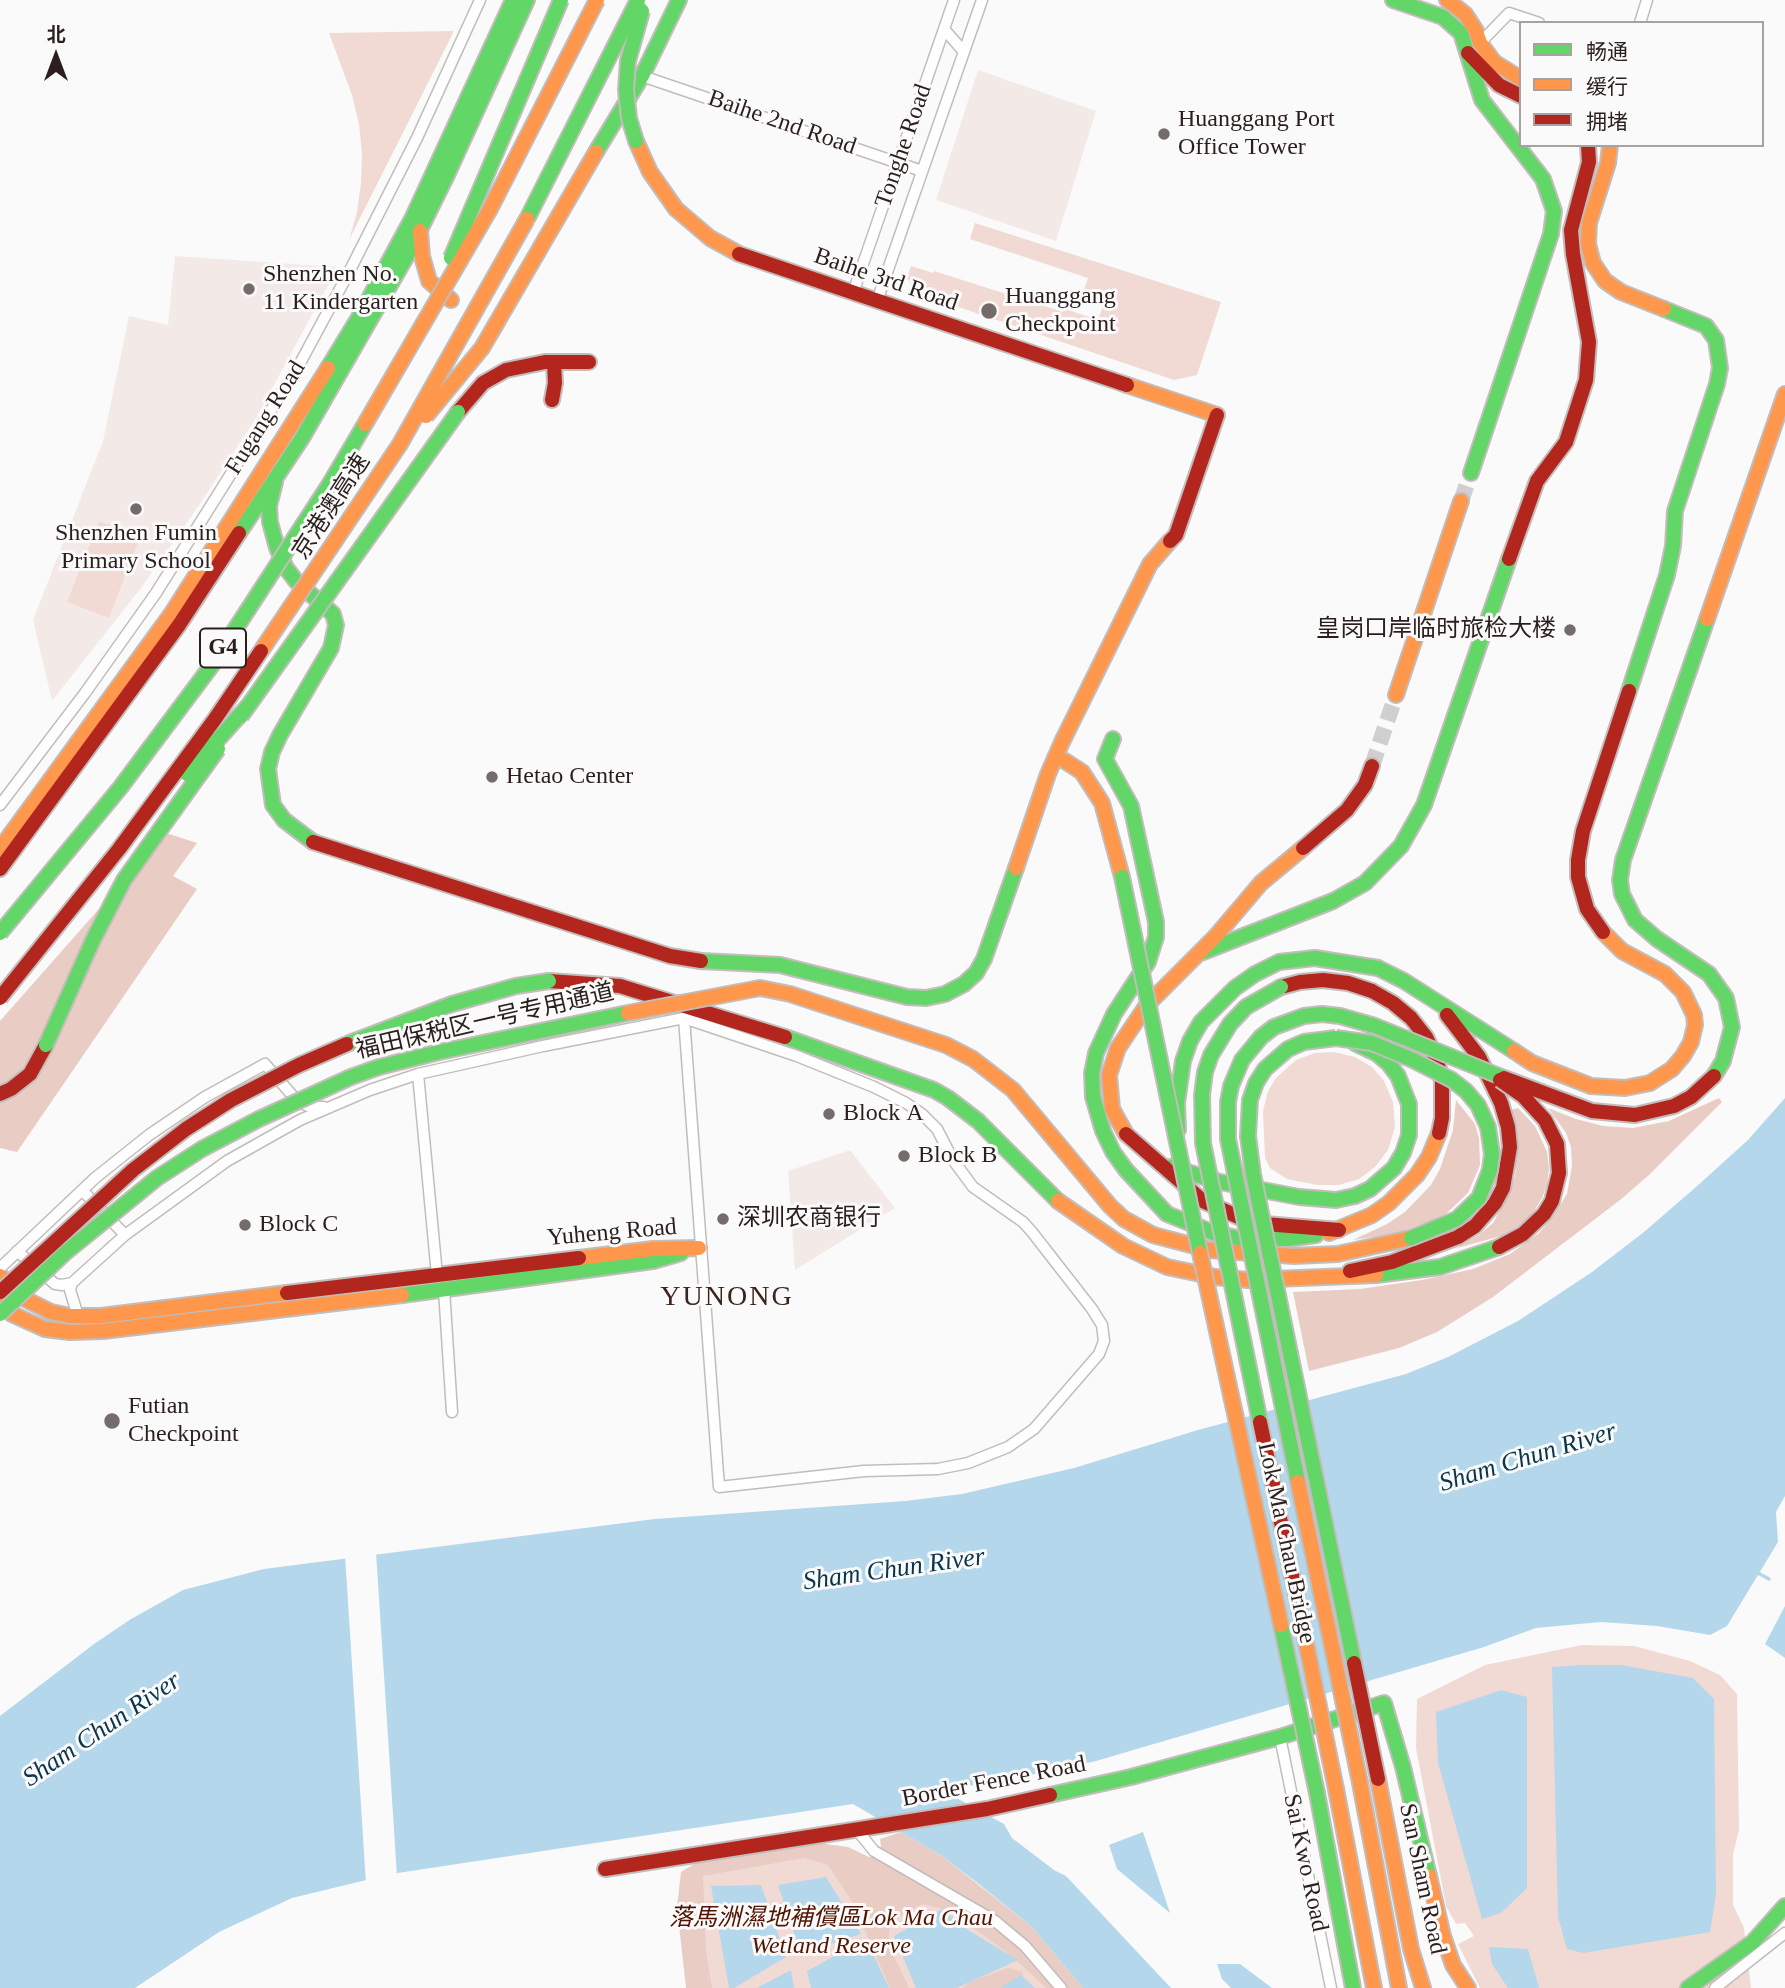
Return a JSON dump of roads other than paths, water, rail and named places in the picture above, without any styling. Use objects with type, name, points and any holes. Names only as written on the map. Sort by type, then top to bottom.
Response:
[{"type":"main road","points":[[0,849],[106,706],[205,564],[358,319],[413,217],[513,0]]},
{"type":"main road","points":[[0,869],[166,643],[276,480],[383,301],[447,175],[527,0]]},
{"type":"main road","points":[[415,341],[561,0]]},
{"type":"main road","name":"京港澳高速","points":[[0,933],[120,788],[212,665],[329,485],[490,209],[597,0]]},
{"type":"main road","name":"京港澳高速","points":[[0,998],[119,849],[215,719],[400,444],[525,224],[593,94],[638,0]]},
{"type":"main road","name":"Baihe 3rd Road","points":[[276,480],[269,506],[277,548],[291,575],[333,614],[336,625],[331,648],[280,735],[268,769],[273,805],[297,832],[313,842],[670,956],[690,960],[780,965],[907,997],[926,998],[946,994],[964,984],[976,973],[984,959],[1048,774],[1150,564],[1176,535],[1217,415],[739,254],[710,237],[676,209],[650,172],[636,141],[626,102],[626,78],[632,44],[646,0]]},
{"type":"main road","points":[[400,444],[455,383],[482,348],[642,76],[679,0]]},
{"type":"main road","points":[[1392,0],[1432,13],[1454,24],[1499,85],[1519,95]]},
{"type":"main road","points":[[1447,0],[1457,6],[1471,22],[1474,78],[1482,100],[1543,179],[1552,202],[1555,223],[1471,472]]},
{"type":"main road","points":[[1474,48],[1519,78]]},
{"type":"main road","points":[[1192,957],[1355,890],[1374,876],[1395,853],[1416,822],[1428,796],[1467,685],[1528,503],[1538,481],[1566,442],[1586,380],[1589,342],[1571,230],[1589,162],[1588,147]]},
{"type":"main road","points":[[1180,1163],[1179,1079],[1182,1061],[1190,1041],[1201,1022],[1235,988],[1279,962],[1315,958],[1366,965],[1397,977],[1532,1063],[1591,1086],[1625,1088],[1650,1083],[1665,1075],[1678,1062],[1693,1036],[1694,1015],[1684,992],[1665,974],[1628,954],[1606,936],[1587,909],[1578,877],[1583,831],[1667,575],[1673,546],[1675,511],[1720,368],[1716,340],[1706,326],[1621,292],[1605,281],[1593,263],[1588,244],[1589,223],[1608,163],[1610,147]]},
{"type":"main road","points":[[419,231],[429,281],[451,300]]},
{"type":"main road","points":[[552,400],[555,383],[554,362]]},
{"type":"main road","points":[[0,1094],[30,1073],[46,1045],[93,940],[124,880],[474,392],[495,375],[520,366],[589,362]]},
{"type":"main road","points":[[1481,1068],[1569,1104],[1615,1114],[1635,1115],[1674,1106],[1697,1093],[1714,1076],[1723,1062],[1732,1027],[1726,998],[1709,974],[1657,939],[1635,920],[1622,894],[1620,880],[1627,847],[1785,394]]},
{"type":"main road","points":[[1396,695],[1461,500]]},
{"type":"main road","points":[[119,849],[248,706]]},
{"type":"main road","points":[[1113,739],[1105,759],[1131,806],[1156,922],[1156,937],[1148,962],[1120,1005],[1096,1053],[1092,1073],[1093,1097],[1103,1131],[1113,1152],[1142,1188],[1167,1213],[1191,1225],[1237,1238],[1261,1240],[1311,1237],[1339,1230]]},
{"type":"main road","points":[[1065,761],[1082,772],[1102,803],[1122,877],[1180,1163]]},
{"type":"main road","points":[[1339,1230],[1252,1223],[1203,1201],[1127,1136],[1112,1109],[1109,1075],[1111,1062],[1137,1018],[1192,957],[1216,936],[1261,883],[1347,810],[1361,792],[1373,766]]},
{"type":"main road","points":[[1294,1280],[1392,1262],[1445,1244],[1475,1226],[1485,1216],[1495,1203],[1506,1176],[1510,1147],[1508,1126],[1494,1085],[1468,1040],[1456,1023],[1424,996],[1366,965]]},
{"type":"main road","name":"福田保税区一号专用通道","points":[[0,1292],[133,1170],[186,1129],[231,1100],[299,1065],[439,1009],[487,993],[549,981],[620,986],[651,994],[813,1046],[934,1090],[962,1107],[1063,1206],[1094,1228],[1147,1259],[1215,1277],[1294,1280],[1411,1272],[1440,1267],[1499,1247],[1522,1234],[1544,1214],[1557,1186],[1559,1158],[1552,1131],[1536,1110],[1510,1086],[1481,1068]]},
{"type":"main road","name":"Lok Ma Chau Bridge","points":[[1339,1230],[1372,1215],[1389,1203],[1417,1175],[1429,1157],[1443,1118],[1442,1081],[1437,1061],[1426,1037],[1412,1018],[1393,1003],[1373,990],[1348,982],[1300,982],[1281,987],[1246,1007],[1230,1024],[1211,1055],[1205,1072],[1202,1095],[1203,1143],[1336,1789],[1374,1988]]},
{"type":"main road","name":"福田保税区一号专用通道","points":[[0,1314],[66,1252],[158,1178],[202,1149],[236,1131],[351,1077],[439,1052],[760,988],[790,994],[946,1045],[973,1059],[1013,1090],[1110,1206],[1124,1219],[1153,1236],[1187,1245],[1249,1255]]},
{"type":"main road","name":"Lok Ma Chau Bridge","points":[[1360,1783],[1232,1163],[1228,1118],[1230,1094],[1236,1073],[1250,1049],[1261,1037],[1274,1027],[1304,1016],[1340,1016],[1375,1026],[1481,1068]]},
{"type":"main road","points":[[1138,1148],[1171,1167],[1192,1175],[1299,1197],[1336,1200],[1370,1189],[1394,1168],[1403,1153],[1409,1135],[1409,1104],[1398,1076],[1376,1052],[1357,1043],[1336,1038]]},
{"type":"main road","points":[[1249,1255],[1338,1254],[1411,1238],[1457,1219],[1479,1198],[1490,1170],[1492,1154],[1488,1127],[1478,1105],[1466,1091],[1452,1080],[1413,1060],[1372,1043],[1336,1038]]},
{"type":"main road","name":"Lok Ma Chau Bridge","points":[[1336,1038],[1304,1042],[1275,1058],[1261,1076],[1250,1100],[1250,1155],[1378,1779]]},
{"type":"main road","name":"Lok Ma Chau Bridge","points":[[1180,1163],[1317,1793],[1353,1988]]},
{"type":"main road","points":[[1249,1255],[1293,1246],[1339,1230]]},
{"type":"main road","name":"Yuheng Road","points":[[0,1276],[27,1300],[51,1311],[78,1316],[123,1315],[653,1249],[699,1248]]},
{"type":"main road","name":"Yuheng Road","points":[[0,1303],[12,1314],[45,1329],[85,1332],[444,1290],[653,1261],[699,1248]]},
{"type":"main road","name":"Border Fence Road","points":[[605,1869],[987,1809],[1131,1777],[1280,1737],[1384,1703],[1403,1767],[1443,1936],[1453,1965],[1468,1988]]},
{"type":"main road","name":"San Sham Road","points":[[1378,1779],[1409,1936],[1423,1988]]},
{"type":"main road","name":"San Sham Road","points":[[1360,1783],[1399,1988]]},
{"type":"main road","points":[[1688,1988],[1754,1942],[1785,1906]]},
{"type":"street","name":"Fugang Road","points":[[0,804],[156,593],[298,367],[416,138],[480,0]]},
{"type":"street","name":"Tonghe Road","points":[[853,293],[954,0]]},
{"type":"street","points":[[944,29],[964,52],[982,0]]},
{"type":"street","points":[[1641,21],[1647,0]]},
{"type":"street","points":[[1474,48],[1509,13],[1533,21]]},
{"type":"street","name":"Tonghe Road","points":[[877,301],[964,52]]},
{"type":"street","name":"Baihe 2nd Road","points":[[642,76],[922,171]]},
{"type":"street","points":[[21,778],[38,786],[40,795]]},
{"type":"street","points":[[18,1251],[55,1284],[72,1283],[125,1235],[227,1161],[275,1133],[331,1106],[418,1074],[684,1018],[797,1056],[874,1087],[922,1114],[937,1129],[953,1160],[973,1187],[1023,1222],[1032,1232],[1092,1309],[1102,1325],[1104,1341],[1099,1354],[1034,1429],[1008,1447],[968,1463],[938,1469],[864,1471],[719,1487],[699,1248],[684,1018]]},
{"type":"street","points":[[0,1268],[82,1190],[131,1148],[168,1121],[265,1064],[298,1102],[312,1107],[331,1106]]},
{"type":"street","points":[[418,1074],[438,1276]]},
{"type":"street","points":[[82,1190],[125,1235]]},
{"type":"street","points":[[72,1283],[70,1290],[78,1316]]},
{"type":"street","points":[[444,1290],[452,1412]]},
{"type":"street","name":"Sai Kwo Road","points":[[1280,1737],[1331,1988]]},
{"type":"street","points":[[857,1830],[874,1851],[995,1921],[1025,1946],[1061,1988]]},
{"type":"street","points":[[1716,1988],[1785,1933]]},
{"type":"water","name":"Sham Chun River","points":[[1785,1098],[1785,1496],[1776,1512],[1778,1542],[1727,1626],[1710,1635],[1657,1626],[1601,1622],[1536,1628],[1484,1647],[1096,1761],[996,1782],[942,1790],[1004,1824],[1012,1838],[1066,1876],[1171,1988],[1083,1988],[1032,1927],[980,1885],[942,1856],[853,1804],[391,1874],[292,1898],[219,1932],[135,1988],[0,1988],[0,1716],[94,1644],[131,1619],[183,1590],[264,1569],[655,1519],[905,1501],[962,1494],[1074,1468],[1198,1430],[1406,1374],[1448,1357],[1518,1321],[1592,1272],[1696,1187],[1748,1140]]},
{"type":"water","points":[[1785,1606],[1785,1658],[1765,1644]]},
{"type":"water","points":[[1621,1665],[1693,1678],[1714,1699],[1716,1894],[1710,1932],[1583,1953],[1567,1949],[1558,1917],[1552,1667]]},
{"type":"water","points":[[1501,1690],[1527,1697],[1527,1888],[1501,1913],[1482,1919],[1438,1763],[1436,1712]]},
{"type":"water","points":[[1143,1832],[1170,1913],[1117,1869],[1109,1845]]},
{"type":"water","points":[[826,1877],[861,1934],[801,1954],[778,1885]]},
{"type":"water","points":[[761,1885],[786,1957],[734,1988],[729,1988],[711,1886]]},
{"type":"water","points":[[942,1909],[968,1930],[1018,1960],[957,1988],[916,1988],[894,1936]]},
{"type":"water","points":[[866,1939],[889,1988],[811,1988],[807,1971]]},
{"type":"water","points":[[1489,1947],[1528,1949],[1539,1988],[1508,1988],[1492,1964]]},
{"type":"water","points":[[1217,1964],[1240,1964],[1272,1988],[1231,1988],[1222,1979]]},
{"type":"water","points":[[791,1970],[794,1988],[757,1988]]},
{"type":"water","points":[[1021,1975],[1035,1988],[1000,1988]]},
{"type":"waterway","points":[[1758,1573],[1769,1579]]},
{"type":"tunnel","points":[[1461,501],[1471,473]]},
{"type":"tunnel","points":[[1372,766],[1396,695]]},
{"type":"place","name":"Huanggang Port Office Tower","points":[[1164,134]]},
{"type":"place","name":"Shenzhen No. 11 Kindergarten","points":[[249,289]]},
{"type":"place","name":"Huanggang Checkpoint","points":[[989,311]]},
{"type":"place","name":"Shenzhen Fumin Primary School","points":[[136,509]]},
{"type":"place","name":"皇岗口岸临时旅检大楼","points":[[1570,630]]},
{"type":"place","name":"Hetao Center","points":[[492,777]]},
{"type":"place","name":"Block A","points":[[829,1114]]},
{"type":"place","name":"Block B","points":[[904,1156]]},
{"type":"place","name":"深圳农商银行","points":[[723,1219]]},
{"type":"place","name":"Block C","points":[[245,1225]]},
{"type":"place","name":"Futian Checkpoint","points":[[112,1421]]},
{"type":"district","name":"YUNONG","points":[[727,1298]]},
{"type":"park label","name":"落馬洲濕地補償區Lok Ma Chau Wetland Reserve","points":[[831,1933]]}]
